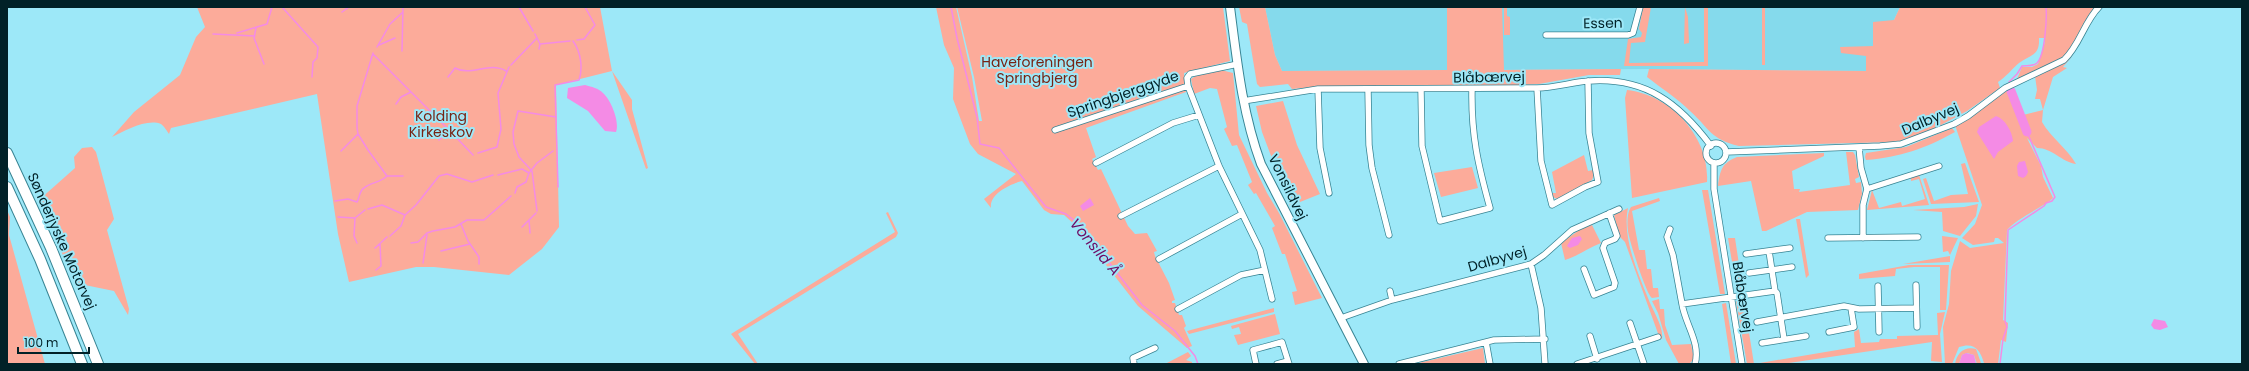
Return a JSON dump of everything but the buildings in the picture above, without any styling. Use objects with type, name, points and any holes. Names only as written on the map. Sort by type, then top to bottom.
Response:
[{"type":"highway","name":"Sønderjyske Motorvej","points":[[7,153],[54,255],[98,364]]},
{"type":"highway","name":"Sønderjyske Motorvej","points":[[7,187],[42,266],[82,364]]},
{"type":"main road","name":"Vonsildvej","points":[[1230,7],[1243,101],[1249,131],[1261,164],[1364,364]]},
{"type":"street","name":"Essen","points":[[1546,35],[1628,35],[1633,33],[1640,7]]},
{"type":"street","name":"Dalbyvej","points":[[1726,152],[1859,148],[1901,144],[1922,137],[1968,116],[2005,88],[2064,60],[2071,54],[2089,20],[2099,7]]},
{"type":"street","name":"Springbjerggyde","points":[[1055,130],[1188,86],[1188,78],[1190,74],[1238,64]]},
{"type":"street","points":[[1537,88],[1538,137],[1541,161],[1552,205],[1585,187],[1598,182],[1589,133],[1588,81]]},
{"type":"street","name":"Blåbærvej","points":[[1243,101],[1318,89],[1421,90],[1537,88],[1588,81],[1610,81],[1632,84],[1660,96],[1685,114],[1710,146]]},
{"type":"street","points":[[1188,86],[1219,166],[1260,250],[1272,299]]},
{"type":"street","points":[[1318,89],[1320,148],[1329,193]]},
{"type":"street","points":[[1421,90],[1422,146],[1440,221],[1490,208],[1475,153],[1471,116],[1472,89]]},
{"type":"street","points":[[1368,90],[1370,153],[1389,235]]},
{"type":"street","points":[[1096,163],[1173,123],[1199,115]]},
{"type":"street","points":[[1720,144],[1726,152],[1723,160],[1714,163],[1709,160],[1707,154],[1710,146],[1720,144]]},
{"type":"street","points":[[1859,148],[1860,168],[1867,189],[1863,205],[1863,238]]},
{"type":"street","name":"Blåbærvej","points":[[1714,163],[1713,184],[1742,364]]},
{"type":"street","points":[[1121,216],[1219,166]]},
{"type":"street","points":[[1867,189],[1939,166]]},
{"type":"street","name":"Dalbyvej","points":[[1341,318],[1392,300],[1531,264],[1544,255],[1572,230],[1619,209]]},
{"type":"street","points":[[1584,269],[1594,295],[1614,287],[1615,282],[1603,248],[1605,243],[1617,236],[1609,213]]},
{"type":"street","points":[[1159,259],[1242,214]]},
{"type":"street","points":[[1670,229],[1667,237],[1673,255],[1684,316],[1692,332],[1696,358],[1695,364]]},
{"type":"street","points":[[1828,238],[1918,237]]},
{"type":"street","points":[[1746,254],[1790,248]]},
{"type":"street","points":[[1769,251],[1774,291],[1777,293],[1784,339]]},
{"type":"street","points":[[1531,264],[1541,308],[1545,339],[1545,364]]},
{"type":"street","points":[[1749,273],[1792,267]]},
{"type":"street","points":[[1178,308],[1241,275],[1265,270]]},
{"type":"street","points":[[1916,285],[1917,327]]},
{"type":"street","points":[[1878,286],[1879,332]]},
{"type":"street","points":[[1390,291],[1392,300]]},
{"type":"street","points":[[1682,304],[1774,291]]},
{"type":"street","points":[[1757,322],[1844,306],[1851,308],[1878,309],[1916,308]]},
{"type":"street","points":[[1829,332],[1854,327],[1851,308]]},
{"type":"street","points":[[1630,323],[1644,364]]},
{"type":"street","points":[[1590,336],[1594,361]]},
{"type":"street","points":[[1762,343],[1806,336]]},
{"type":"street","points":[[1577,364],[1594,361],[1658,337]]},
{"type":"street","points":[[1399,364],[1494,340],[1545,339]]},
{"type":"street","points":[[1256,364],[1253,350],[1282,342],[1288,363],[1276,364]]},
{"type":"street","points":[[1486,342],[1490,364]]},
{"type":"street","points":[[1134,364],[1134,358],[1155,348]]},
{"type":"shaded area","points":[[1265,7],[1900,7],[1870,71],[1649,69],[1282,71],[1275,55]]},
{"type":"shaded area","points":[[585,85],[599,90],[606,96],[616,117],[616,132],[605,131],[588,111],[567,98],[568,88]]},
{"type":"shaded area","points":[[1996,116],[2008,126],[2013,141],[1998,152],[1994,159],[1977,132],[1979,127]]},
{"type":"shaded area","points":[[2025,161],[2028,172],[2023,178],[2018,176],[2017,166],[2019,162]]},
{"type":"shaded area","points":[[1090,198],[1094,205],[1083,211],[1080,206]]},
{"type":"shaded area","points":[[1580,236],[1582,239],[1578,245],[1570,248],[1567,246],[1572,238]]},
{"type":"shaded area","points":[[2154,319],[2165,321],[2168,327],[2160,330],[2154,329],[2151,325]]},
{"type":"shaded area","points":[[1966,353],[1974,355],[1976,364],[1959,364],[1962,355]]},
{"type":"green space","name":"Kolding Kirkeskov","points":[[197,7],[600,7],[612,71],[556,85],[559,227],[542,249],[509,275],[434,267],[416,267],[349,282],[338,234],[317,94],[171,128],[169,134],[161,124],[149,123],[136,126],[112,137],[134,112],[180,75],[196,37],[205,27]]},
{"type":"green space","name":"Haveforeningen Springbjerg","points":[[936,7],[956,7],[972,77],[979,121],[982,121],[974,77],[957,7],[1223,7],[1230,61],[1184,73],[1186,92],[1086,128],[1096,157],[1092,159],[1098,170],[1101,169],[1128,226],[1135,234],[1147,233],[1157,251],[1154,252],[1155,256],[1169,283],[1175,300],[1172,301],[1172,303],[1175,303],[1179,315],[1182,315],[1186,326],[1184,328],[1192,346],[1187,348],[1138,306],[1074,224],[1064,215],[1051,214],[1044,210],[1022,181],[1001,190],[993,198],[991,208],[984,199],[1016,174],[978,154],[970,144],[953,99],[954,68],[944,45]]},
{"type":"green space","points":[[1239,7],[1265,7],[1275,55],[1282,71],[1447,70],[1447,7],[1502,7],[1504,70],[1621,69],[1620,75],[1589,75],[1539,84],[1520,85],[1324,86],[1292,89],[1288,84],[1260,87],[1257,84],[1247,24],[1242,22]]},
{"type":"green space","points":[[1504,7],[1507,7],[1507,16],[1510,17],[1510,35],[1504,35]]},
{"type":"green space","points":[[1643,7],[1651,7],[1645,42],[1631,43],[1629,63],[1704,62],[1704,7],[1708,7],[1708,66],[1624,66],[1628,39],[1641,37],[1642,33],[1639,29]]},
{"type":"green space","points":[[1685,7],[1688,17],[1689,43],[1684,44]]},
{"type":"green space","points":[[1762,7],[1765,7],[1765,65],[1762,65]]},
{"type":"green space","points":[[1900,7],[2095,7],[2087,18],[2072,47],[2062,57],[2010,83],[2017,79],[2022,67],[2032,67],[2038,64],[2045,42],[2045,38],[2039,38],[2039,44],[2036,52],[2019,63],[1998,82],[2000,88],[1967,111],[1928,132],[1896,142],[1739,146],[1716,137],[1685,106],[1647,77],[1649,69],[1866,71],[1866,56],[1841,53],[1840,47],[1873,46],[1873,22],[1894,20]]},
{"type":"green space","points":[[2074,54],[2063,67],[2067,68],[2053,77],[2043,110],[2040,99],[2035,99],[2037,90],[2035,76],[2065,63]]},
{"type":"green space","points":[[1221,70],[1233,73],[1239,135],[1267,193],[1279,213],[1322,298],[1295,305],[1292,292],[1297,291],[1285,254],[1282,254],[1272,228],[1275,226],[1256,193],[1254,194],[1248,185],[1252,182],[1237,145],[1232,146],[1224,129],[1227,127],[1217,89],[1210,88],[1194,94],[1191,79],[1197,75]]},
{"type":"green space","points":[[612,71],[632,100],[632,109],[648,168],[646,169]]},
{"type":"green space","points":[[2013,86],[2023,115],[2043,110],[2042,122],[2076,164],[2066,161],[2047,150],[2037,148],[2027,138],[2041,166],[2043,177],[2053,198],[2043,206],[2017,221],[2007,230],[2003,320],[2008,323],[2006,342],[2001,340],[1998,364],[1977,364],[1974,355],[1967,353],[1962,355],[1959,364],[1955,364],[1957,357],[1962,351],[1972,348],[1976,349],[1981,363],[1984,363],[1978,350],[1969,345],[1959,347],[1952,364],[1945,364],[1943,327],[1949,304],[1951,271],[1960,241],[1970,248],[2004,243],[1998,238],[1995,238],[1994,242],[1973,245],[1962,238],[1975,224],[1982,205],[1955,125]]},
{"type":"green space","points":[[1627,90],[1659,100],[1685,121],[1695,135],[1702,150],[1706,166],[1707,182],[1632,198],[1625,98]]},
{"type":"green space","points":[[1283,101],[1297,145],[1320,194],[1290,206],[1262,132],[1256,106]]},
{"type":"green space","points":[[1952,128],[1955,132],[1922,148],[1890,157],[1866,160],[1866,153],[1906,147]]},
{"type":"green space","points":[[92,147],[96,152],[114,219],[107,230],[129,309],[128,315],[114,291],[75,283],[39,200],[75,168],[74,157],[82,148]]},
{"type":"green space","points":[[1846,152],[1853,152],[1855,155],[1859,177],[1855,179],[1856,183],[1861,182],[1862,194],[1858,210],[1807,212],[1766,231],[1762,231],[1751,181],[1718,186],[1721,171],[1728,162],[1737,157],[1824,153],[1824,156],[1792,171],[1794,189],[1800,189],[1799,192],[1850,185]]},
{"type":"green space","points":[[1584,155],[1588,171],[1593,170],[1594,175],[1592,180],[1557,199],[1553,197],[1552,193],[1556,193],[1552,172]]},
{"type":"green space","points":[[1965,163],[1979,202],[1931,204],[1923,179],[1926,178],[1934,201],[1951,195],[1968,194],[1961,164]]},
{"type":"green space","points":[[1472,167],[1478,188],[1441,197],[1434,173]]},
{"type":"green space","points":[[1919,175],[1929,205],[1867,210],[1872,190],[1879,208],[1901,202],[1902,206],[1925,199],[1919,179],[1911,181],[1911,177]]},
{"type":"green space","points":[[1702,190],[1708,190],[1725,294],[1720,294]]},
{"type":"green space","points":[[1659,198],[1660,201],[1632,211],[1639,250],[1645,250],[1647,269],[1651,269],[1653,288],[1658,288],[1659,297],[1652,298],[1646,287],[1634,255],[1627,225],[1631,207]]},
{"type":"green space","points":[[1978,204],[1976,216],[1960,236],[1943,231],[1942,212],[1913,210],[1964,207]]},
{"type":"green space","points":[[1628,208],[1627,230],[1632,254],[1650,303],[1660,323],[1662,339],[1660,339],[1625,242],[1619,236],[1614,215]]},
{"type":"green space","points":[[7,210],[10,217],[9,235],[45,364],[7,364]]},
{"type":"green space","points":[[888,212],[898,233],[896,237],[738,334],[758,364],[755,364],[731,334],[895,232],[886,213]]},
{"type":"green space","points":[[1796,219],[1800,219],[1809,275],[1806,278]]},
{"type":"green space","points":[[1592,225],[1601,243],[1565,260],[1561,243],[1582,228]]},
{"type":"green space","points":[[1942,236],[1958,238],[1950,255],[1948,251],[1943,252]]},
{"type":"green space","points":[[1728,238],[1735,238],[1743,291],[1737,292]]},
{"type":"green space","points":[[1950,256],[1950,262],[1903,264]]},
{"type":"green space","points":[[1909,265],[1949,265],[1946,310],[1940,310],[1940,267],[1896,269],[1895,276],[1859,279],[1859,274]]},
{"type":"green space","points":[[1659,299],[1660,309],[1664,309],[1665,325],[1672,345],[1691,344],[1694,359],[1689,364],[1679,364],[1666,340],[1658,313],[1652,301]]},
{"type":"green space","points":[[1736,301],[1744,301],[1754,364],[1747,364]]},
{"type":"green space","points":[[1726,303],[1736,364],[1731,364],[1722,304]]},
{"type":"green space","points":[[1274,308],[1274,312],[1189,334],[1187,331]]},
{"type":"green space","points":[[1945,312],[1940,334],[1942,362],[1931,361],[1932,342],[1782,364],[1754,364],[1855,347],[1854,332],[1859,329],[1861,343],[1879,342],[1880,339],[1897,339],[1897,336],[1938,335],[1937,313]]},
{"type":"green space","points":[[1275,314],[1280,334],[1238,345],[1234,335],[1241,334],[1239,327],[1232,329],[1231,326]]},
{"type":"green space","points":[[1483,348],[1485,364],[1414,364]]},
{"type":"green space","points":[[1188,352],[1191,356],[1186,360],[1192,362],[1192,364],[1165,364]]},
{"type":"waterway","points":[[237,33],[267,24],[272,7]]},
{"type":"waterway","points":[[282,7],[318,47],[317,58],[313,62],[312,77]]},
{"type":"waterway","points":[[342,12],[349,7]]},
{"type":"waterway","points":[[402,51],[403,7]]},
{"type":"waterway","points":[[519,7],[533,31]]},
{"type":"waterway","points":[[577,40],[584,39],[595,25],[585,7]]},
{"type":"waterway","name":"Vonsild Å","points":[[951,7],[957,38],[977,117],[980,144],[999,148],[1046,207],[1066,214],[1080,225],[1142,305],[1175,331],[1195,356],[1198,364]]},
{"type":"waterway","points":[[2009,82],[2022,66],[2033,65],[2040,59],[2045,36],[2046,7]]},
{"type":"waterway","points":[[377,47],[390,24],[403,12]]},
{"type":"waterway","points":[[256,28],[254,38],[264,64]]},
{"type":"waterway","points":[[213,34],[255,36]]},
{"type":"waterway","points":[[535,34],[540,44],[539,49]]},
{"type":"waterway","points":[[379,45],[395,38]]},
{"type":"waterway","points":[[511,65],[537,38]]},
{"type":"waterway","points":[[540,44],[570,41]]},
{"type":"waterway","points":[[558,187],[555,85],[579,80],[581,70],[580,60],[578,50],[573,41]]},
{"type":"waterway","points":[[373,53],[357,106],[357,128],[358,134],[387,176]]},
{"type":"waterway","points":[[373,54],[451,132]]},
{"type":"waterway","points":[[478,153],[497,147],[501,129],[498,93],[509,67]]},
{"type":"waterway","points":[[448,77],[455,68],[467,71],[500,68],[506,71]]},
{"type":"waterway","points":[[2011,91],[2027,132]]},
{"type":"waterway","points":[[396,104],[401,97],[411,92]]},
{"type":"waterway","points":[[537,211],[532,171],[519,157],[514,144],[513,132],[518,111],[556,117]]},
{"type":"waterway","points":[[439,140],[451,132],[473,155]]},
{"type":"waterway","points":[[2000,364],[2003,339],[2007,327],[2005,321],[2008,230],[2044,206],[2046,203],[2052,201],[2055,197],[2027,132]]},
{"type":"waterway","points":[[341,151],[358,134]]},
{"type":"waterway","points":[[515,193],[517,187],[526,182],[529,173],[537,163],[553,151]]},
{"type":"waterway","points":[[498,175],[522,169],[529,173]]},
{"type":"waterway","points":[[390,236],[401,226],[405,215],[416,205],[439,176],[447,174],[472,182],[493,175]]},
{"type":"waterway","points":[[335,201],[348,199],[357,202],[362,189],[367,186],[387,176],[403,176]]},
{"type":"waterway","points":[[411,243],[418,242],[427,233],[455,227],[467,220],[484,220],[511,196]]},
{"type":"waterway","points":[[368,209],[382,205],[405,215]]},
{"type":"waterway","points":[[338,217],[355,218],[365,210]]},
{"type":"waterway","points":[[522,227],[536,213]]},
{"type":"waterway","points":[[355,218],[354,236],[357,243]]},
{"type":"waterway","points":[[529,220],[530,233]]},
{"type":"waterway","points":[[461,224],[468,241],[479,257],[479,264]]},
{"type":"waterway","points":[[423,263],[427,235]]},
{"type":"waterway","points":[[375,248],[387,237]]},
{"type":"waterway","points":[[376,270],[381,266],[380,244]]},
{"type":"waterway","points":[[441,251],[470,244]]}]
